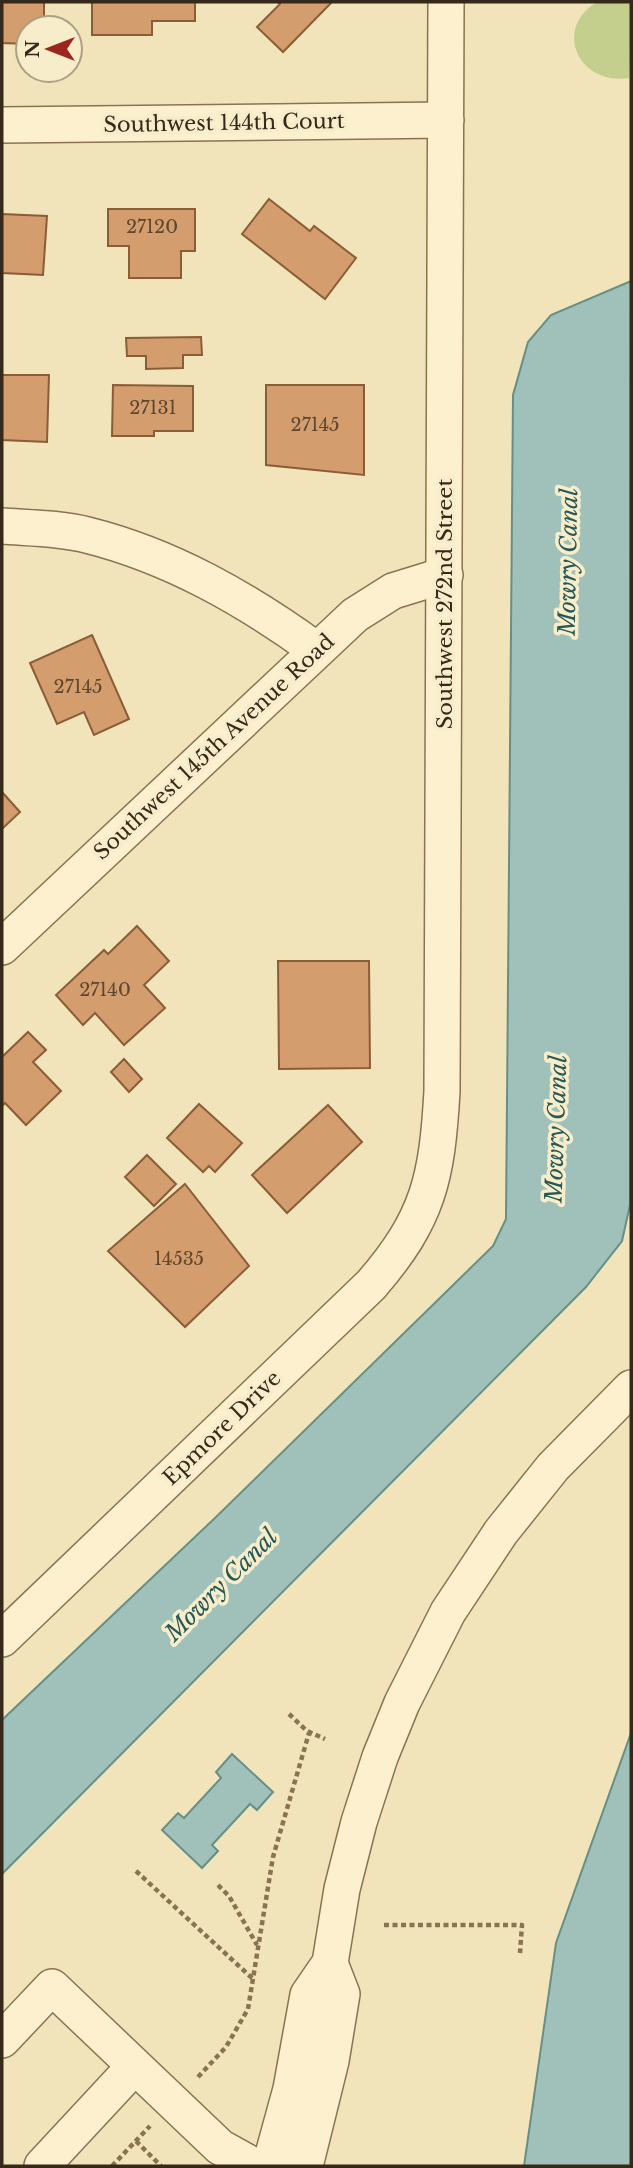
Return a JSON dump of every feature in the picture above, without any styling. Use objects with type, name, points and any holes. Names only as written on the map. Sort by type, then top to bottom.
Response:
[{"type":"street","name":"Southwest 272nd Street","points":[[426,1204],[435,1169],[442,1091],[446,2]]},
{"type":"street","name":"Southwest 144th Court","points":[[2,125],[446,120]]},
{"type":"street","points":[[2,526],[86,534],[173,565],[256,606],[316,649]]},
{"type":"street","name":"Southwest 145th Avenue Road","points":[[2,947],[355,615],[393,591],[445,576]]},
{"type":"street","name":"Epmore Drive","points":[[2,1639],[358,1299],[398,1255],[426,1204]]},
{"type":"street","points":[[277,2166],[274,2151],[293,2080],[308,1995],[330,1963],[350,1855],[369,1789],[402,1703],[466,1582],[535,1488],[631,1388]]},
{"type":"street","points":[[305,2166],[331,2062],[342,1994],[330,1963]]},
{"type":"street","points":[[2,2040],[51,1987],[133,2068],[220,2147],[254,2166]]},
{"type":"street","points":[[42,2166],[133,2068]]},
{"type":"path","points":[[289,1714],[309,1732],[325,1740]]},
{"type":"path","points":[[192,2082],[226,2047],[242,2024],[253,1979],[277,1837],[309,1732]]},
{"type":"path","points":[[136,1871],[253,1979]]},
{"type":"path","points":[[218,1885],[229,1896],[257,1945]]},
{"type":"path","points":[[384,1925],[523,1925],[520,1953]]},
{"type":"path","points":[[112,2166],[158,2117]]},
{"type":"path","points":[[136,2141],[161,2166]]},
{"type":"green space","points":[[597,2],[631,2],[629,78],[611,78],[597,73],[585,65],[577,53],[574,40],[576,26],[583,13]]},
{"type":"water","name":"Mowry Canal","points":[[631,281],[630,1205],[622,1241],[586,1287],[2,1874],[2,1720],[216,1517],[493,1246],[506,1219],[513,395],[528,342],[551,315]]},
{"type":"water","points":[[631,1733],[631,2166],[524,2166],[556,1943]]},
{"type":"water","points":[[232,1754],[273,1792],[257,1810],[250,1804],[212,1845],[218,1851],[202,1868],[162,1830],[178,1813],[184,1818],[221,1778],[216,1772]]},
{"type":"building","points":[[2,2],[44,2],[44,14],[14,14],[14,43],[2,43]]},
{"type":"building","points":[[92,2],[195,2],[195,21],[152,21],[152,35],[92,35]]},
{"type":"building","points":[[277,2],[332,2],[283,52],[257,27],[280,4]]},
{"type":"building","points":[[269,199],[310,231],[314,226],[356,258],[325,299],[242,234]]},
{"type":"building","points":[[108,209],[195,209],[195,251],[181,251],[181,278],[129,278],[129,246],[108,246]]},
{"type":"building","points":[[2,214],[47,216],[43,275],[2,273]]},
{"type":"building","points":[[201,337],[202,355],[183,355],[183,368],[146,369],[146,356],[127,356],[126,338]]},
{"type":"building","points":[[2,375],[49,375],[47,442],[2,440]]},
{"type":"building","points":[[113,385],[193,386],[193,431],[154,431],[154,436],[112,436]]},
{"type":"building","points":[[266,385],[364,385],[364,475],[266,465]]},
{"type":"building","points":[[92,635],[129,719],[94,735],[84,712],[57,724],[30,663]]},
{"type":"building","points":[[2,792],[20,812],[2,829]]},
{"type":"building","points":[[137,926],[169,961],[144,985],[165,1008],[124,1045],[95,1013],[83,1025],[56,995],[104,950],[108,954]]},
{"type":"building","points":[[278,961],[369,961],[370,1068],[279,1069]]},
{"type":"building","points":[[28,1032],[46,1050],[33,1062],[61,1091],[26,1125],[5,1103],[2,1106],[2,1057]]},
{"type":"building","points":[[124,1059],[142,1079],[129,1092],[111,1072]]},
{"type":"building","points":[[199,1104],[242,1143],[215,1172],[209,1166],[203,1172],[167,1138]]},
{"type":"building","points":[[328,1105],[362,1142],[287,1213],[252,1175]]},
{"type":"building","points":[[147,1155],[176,1184],[154,1206],[125,1177]]},
{"type":"building","points":[[185,1184],[249,1266],[185,1327],[108,1251]]}]
